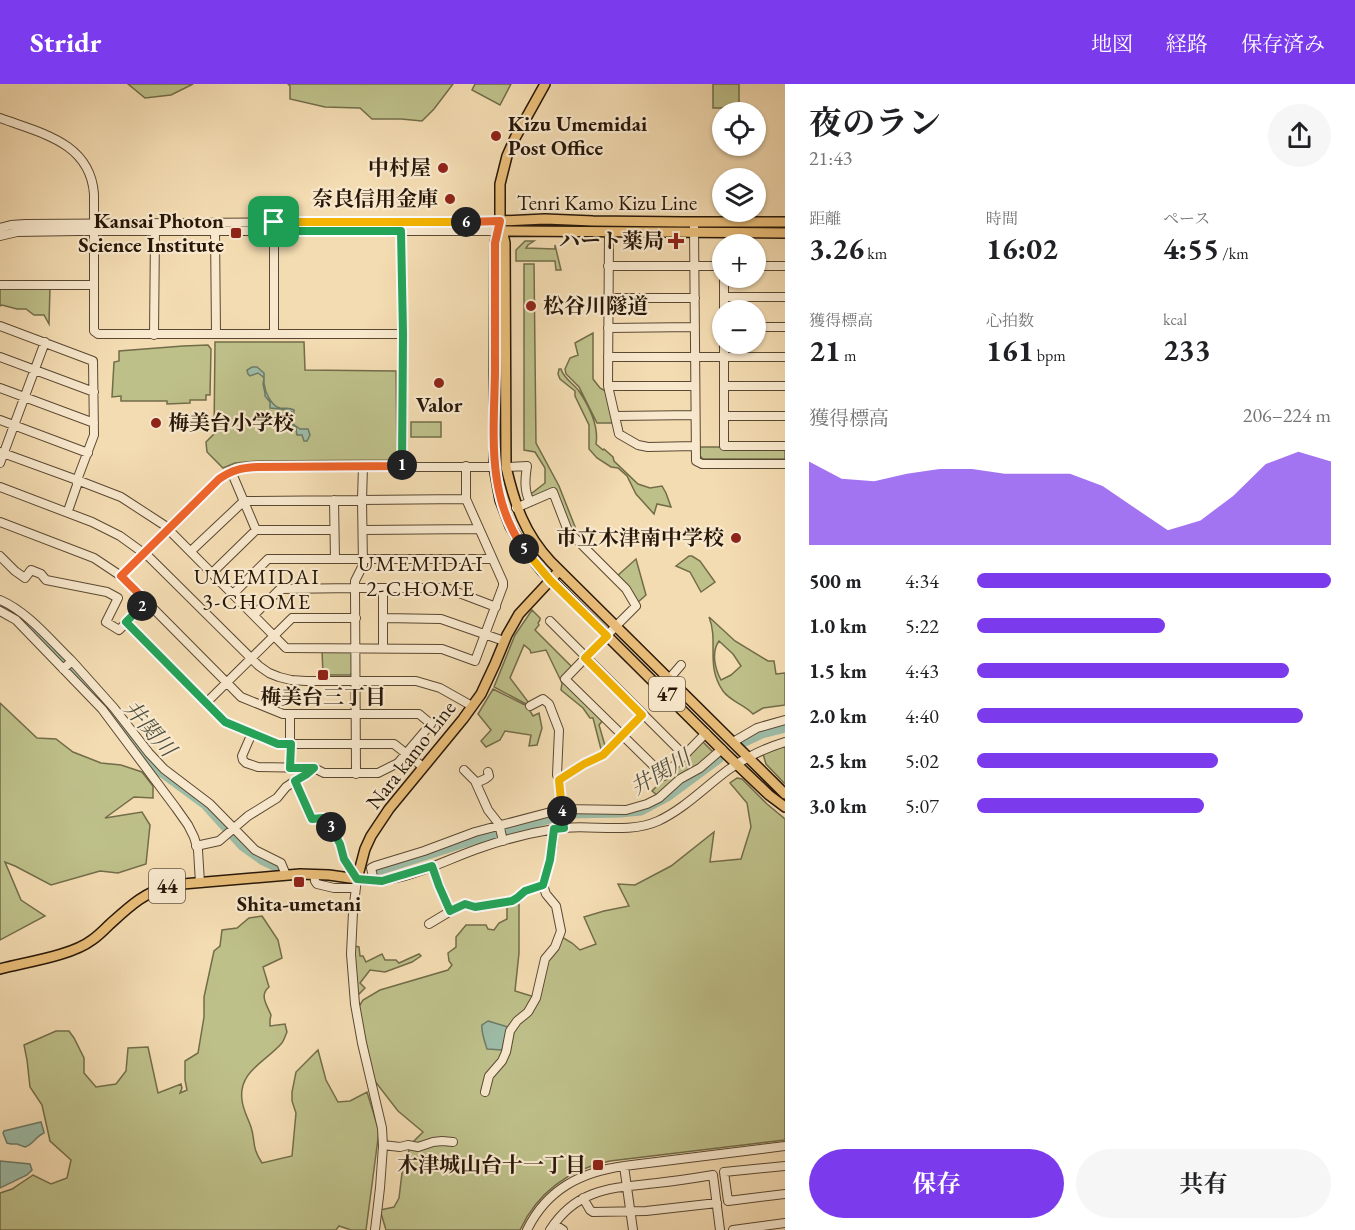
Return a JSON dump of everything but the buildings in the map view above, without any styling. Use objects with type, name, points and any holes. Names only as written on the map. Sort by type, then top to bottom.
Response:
[{"type":"main road","points":[[545,84],[515,138],[507,156],[500,184],[500,221],[505,255],[506,466],[516,508],[533,540],[560,571]]},
{"type":"main road","name":"Tenri Kamo Kizu Line","points":[[500,221],[545,219],[785,232]]},
{"type":"main road","name":"Tenri Kamo Kizu Line","points":[[501,231],[609,232],[785,222]]},
{"type":"main road","points":[[501,231],[495,243],[494,467],[501,500],[510,526],[527,552],[550,580]]},
{"type":"main road","name":"Nara kamo Line","points":[[356,884],[362,856],[371,836],[389,809],[464,719],[488,680],[504,641],[519,614],[560,571]]},
{"type":"main road","name":"47","points":[[560,571],[785,794]]},
{"type":"main road","name":"47","points":[[550,580],[769,795],[785,807]]},
{"type":"main road","name":"44","points":[[0,969],[68,952],[92,940],[144,896],[171,885],[314,874],[356,884]]},
{"type":"street","points":[[0,118],[57,140],[76,152],[88,169],[94,194],[94,332],[154,335],[403,334]]},
{"type":"street","points":[[0,236],[17,232],[94,227],[500,221]]},
{"type":"street","points":[[0,228],[25,224],[155,231],[274,226],[401,231],[501,231]]},
{"type":"street","points":[[274,226],[274,334]]},
{"type":"street","points":[[694,227],[696,461],[702,464],[785,464]]},
{"type":"street","points":[[215,230],[216,334]]},
{"type":"street","points":[[154,335],[155,231]]},
{"type":"street","points":[[401,231],[402,466]]},
{"type":"street","points":[[609,232],[608,386],[620,434],[638,445],[648,447],[695,446]]},
{"type":"street","points":[[608,266],[712,266]]},
{"type":"street","points":[[766,266],[785,266]]},
{"type":"street","points":[[0,285],[94,285]]},
{"type":"street","points":[[724,288],[724,297],[785,297]]},
{"type":"street","points":[[609,298],[695,298]]},
{"type":"street","points":[[0,326],[93,360],[94,435],[69,508]]},
{"type":"street","points":[[608,328],[695,327]]},
{"type":"street","points":[[766,327],[785,327]]},
{"type":"street","points":[[0,463],[2,452],[45,342]]},
{"type":"street","points":[[724,356],[724,446],[785,446]]},
{"type":"street","points":[[0,357],[94,392]]},
{"type":"street","points":[[608,357],[785,357]]},
{"type":"street","points":[[608,386],[695,386]]},
{"type":"street","points":[[724,386],[785,386]]},
{"type":"street","points":[[0,388],[94,423]]},
{"type":"street","points":[[615,416],[695,415]]},
{"type":"street","points":[[724,416],[785,416]]},
{"type":"street","points":[[0,420],[88,453]]},
{"type":"street","points":[[2,452],[121,497],[168,528],[286,648],[442,649],[475,661],[503,586],[466,499],[466,466]]},
{"type":"street","points":[[356,774],[355,588],[356,578],[362,567],[363,466]]},
{"type":"street","points":[[506,466],[528,466],[525,478],[526,495],[530,502]]},
{"type":"street","points":[[121,576],[219,479],[231,471],[245,467],[494,467]]},
{"type":"street","points":[[231,471],[256,530]]},
{"type":"street","points":[[0,487],[92,522],[120,536],[144,552],[251,659],[269,673],[285,679],[306,681],[424,683],[447,692],[472,706]]},
{"type":"street","points":[[516,508],[553,492],[568,531],[626,589],[636,606],[565,679],[664,776],[706,732]]},
{"type":"street","points":[[191,551],[243,501],[466,499]]},
{"type":"street","points":[[334,500],[334,559]]},
{"type":"street","points":[[0,522],[94,558],[121,576],[241,697],[283,714],[419,714],[431,724],[398,763],[378,773],[324,773],[314,768],[258,767],[243,760],[242,756],[252,733]]},
{"type":"street","points":[[363,530],[479,529]]},
{"type":"street","points":[[212,573],[256,530],[334,530]]},
{"type":"street","points":[[0,556],[25,578],[31,570],[41,574],[46,580],[107,592],[118,598],[106,622],[119,630],[147,602]]},
{"type":"street","points":[[233,594],[268,559],[492,559]]},
{"type":"street","points":[[254,615],[280,589],[446,588],[496,607]]},
{"type":"street","points":[[383,589],[383,647]]},
{"type":"street","points":[[0,600],[21,613],[68,665],[188,825],[196,846],[200,883]]},
{"type":"street","points":[[0,611],[16,620],[68,665],[114,708],[164,769],[210,804],[230,831],[255,850],[280,863],[286,875]]},
{"type":"street","points":[[206,703],[292,618],[356,618]]},
{"type":"street","points":[[384,618],[441,619],[504,641]]},
{"type":"street","points":[[550,621],[684,755]]},
{"type":"street","points":[[126,622],[225,722],[278,744],[394,744],[423,767]]},
{"type":"street","points":[[669,679],[681,665]]},
{"type":"street","points":[[530,706],[543,699],[549,704],[559,730],[556,760],[564,825]]},
{"type":"street","points":[[290,714],[290,768]]},
{"type":"street","points":[[559,780],[603,755],[642,715]]},
{"type":"street","points":[[733,742],[757,728],[785,720]]},
{"type":"street","points":[[356,884],[391,879],[432,866],[503,838],[554,829],[564,825],[634,827],[647,825],[671,814],[738,764],[765,749],[785,742]]},
{"type":"street","points":[[374,881],[371,868],[375,866],[499,824],[562,809],[626,810],[647,804],[659,798],[680,779],[700,768],[722,749]]},
{"type":"street","points":[[196,846],[219,841],[248,816],[277,798],[286,787],[314,768]]},
{"type":"street","points":[[464,770],[476,783],[488,810],[499,824],[503,838]]},
{"type":"street","points":[[476,783],[489,776],[488,772]]},
{"type":"street","points":[[295,781],[312,819],[327,819],[356,884],[351,954],[355,1004],[379,1109],[383,1145],[375,1230]]},
{"type":"street","points":[[485,1092],[489,1076],[502,1061],[506,1052],[510,1031],[528,1012],[536,998],[545,959],[555,947],[561,931],[556,906],[546,894],[543,885],[552,852],[554,829]]},
{"type":"street","points":[[432,866],[450,911]]},
{"type":"street","points":[[429,924],[465,904],[475,907],[512,901],[525,891],[543,885]]},
{"type":"street","points":[[383,1145],[418,1147],[433,1142],[453,1142]]},
{"type":"street","points":[[527,1230],[545,1204],[566,1185],[598,1170],[785,1146]]},
{"type":"street","points":[[624,1166],[633,1230]]},
{"type":"street","points":[[785,1166],[724,1172],[728,1201],[785,1194]]},
{"type":"street","points":[[563,1230],[552,1227],[571,1205],[602,1190],[713,1175],[720,1230]]},
{"type":"street","points":[[583,1198],[593,1212],[646,1211],[717,1203]]},
{"type":"street","points":[[733,1230],[785,1223]]},
{"type":"green space","points":[[128,84],[193,84],[171,95],[145,98]]},
{"type":"green space","points":[[288,84],[453,84],[422,121],[372,119],[360,108],[325,107],[290,99]]},
{"type":"green space","points":[[475,84],[511,84],[500,105],[472,90]]},
{"type":"green space","points":[[713,84],[739,84],[739,102],[713,102]]},
{"type":"green space","points":[[525,241],[534,241],[526,248],[555,249],[555,245],[561,270],[556,270],[555,261],[516,261],[516,250]]},
{"type":"green space","points":[[524,264],[534,264],[536,443],[559,486],[581,542],[571,532],[555,489],[533,498],[528,494],[545,483],[545,468],[535,452],[524,450]]},
{"type":"green space","points":[[0,287],[50,287],[49,324],[44,315],[34,315],[26,309],[0,306]]},
{"type":"green space","points":[[593,333],[593,379],[600,388],[607,392],[614,423],[597,423],[579,387],[566,374],[565,369],[570,358],[578,355],[575,343]]},
{"type":"green space","points":[[215,342],[304,342],[305,370],[396,371],[397,457],[393,460],[257,461],[235,463],[223,468],[207,452],[206,442],[214,434]]},
{"type":"green space","points":[[208,345],[211,349],[210,395],[206,395],[206,400],[167,404],[167,401],[121,401],[121,396],[112,397],[114,362],[119,361],[119,351]]},
{"type":"green space","points":[[559,369],[579,391],[590,410],[595,423],[596,444],[613,457],[614,461],[638,484],[650,488],[662,486],[671,507],[657,504],[654,514],[636,494],[627,476],[618,468],[611,467],[597,458],[589,449],[589,425],[575,396],[575,391],[560,379]]},
{"type":"green space","points":[[411,422],[441,422],[441,437],[411,437]]},
{"type":"green space","points":[[700,447],[785,447],[785,459],[703,459],[700,456]]},
{"type":"green space","points":[[689,556],[700,561],[715,582],[701,592],[690,572],[676,566]]},
{"type":"green space","points":[[636,559],[646,595],[637,603],[616,577]]},
{"type":"green space","points":[[532,610],[540,618],[535,630],[572,667],[563,677],[604,719],[599,725],[606,749],[602,753],[593,718],[590,718],[583,708],[561,690],[562,683],[546,650],[531,653],[524,645],[510,678],[529,703],[526,704],[494,687],[515,635]]},
{"type":"green space","points":[[709,617],[735,641],[768,661],[774,661],[776,674],[785,673],[785,705],[763,708],[753,714],[726,695],[718,681],[713,663],[712,626]],"holes":[[[719,641],[733,654],[741,666],[721,680],[715,660],[715,650]]]},
{"type":"green space","points":[[322,650],[352,652],[353,672],[350,675],[323,675]]},
{"type":"green space","points":[[493,689],[527,706],[533,716],[539,713],[542,728],[537,745],[529,746],[531,735],[505,731],[500,740],[486,747],[481,741],[491,730],[478,714]]},
{"type":"green space","points":[[0,703],[37,738],[56,739],[73,752],[101,763],[121,765],[142,772],[153,786],[153,798],[134,797],[105,818],[142,812],[150,825],[146,864],[118,873],[100,871],[51,885],[5,862],[21,900],[45,916],[0,940]]},
{"type":"green space","points":[[701,742],[714,753],[657,795],[652,791]]},
{"type":"green space","points":[[785,746],[785,784],[766,764],[763,754]]},
{"type":"green space","points":[[737,778],[742,779],[785,819],[785,1140],[610,1161],[595,1165],[568,1177],[545,1194],[535,1205],[520,1230],[386,1230],[380,1210],[394,1207],[399,1198],[402,1173],[411,1144],[423,1132],[398,1111],[374,1080],[358,1008],[363,1000],[380,990],[448,970],[452,965],[448,953],[456,947],[456,937],[466,925],[486,925],[488,929],[494,930],[499,923],[507,919],[507,906],[519,903],[519,953],[515,991],[538,998],[546,960],[562,937],[580,950],[596,944],[584,917],[629,906],[618,884],[635,885],[671,866],[714,832],[710,862],[741,859],[751,827],[747,803],[730,783]]},
{"type":"green space","points":[[262,916],[278,940],[282,958],[263,967],[269,987],[264,997],[271,1015],[270,1026],[285,1024],[287,1032],[281,1044],[254,1068],[244,1082],[242,1090],[244,1111],[251,1127],[256,1152],[262,1163],[292,1156],[296,1113],[292,1092],[296,1072],[318,1050],[326,1080],[338,1102],[350,1101],[367,1092],[379,1131],[366,1230],[351,1230],[339,1226],[336,1230],[0,1230],[0,1193],[12,1189],[33,1175],[51,1184],[67,1178],[71,1160],[50,1141],[42,1105],[30,1087],[24,1045],[56,1031],[69,1031],[84,1058],[84,1073],[96,1087],[116,1084],[126,1071],[128,1048],[148,1047],[158,1093],[181,1084],[180,1093],[187,1090],[185,1061],[198,1053],[204,1017],[204,997],[214,951],[220,946],[222,930],[237,928],[249,918]]},
{"type":"green space","points":[[354,946],[359,947],[360,956],[363,956],[366,962],[382,954],[385,960],[396,960],[399,963],[419,954],[421,956],[412,962],[385,972],[370,970],[360,983],[365,988],[357,996]]},
{"type":"shaded area","points":[[257,367],[264,373],[264,378],[258,373],[250,376],[247,370]]},
{"type":"shaded area","points":[[264,378],[271,402],[277,407],[294,410],[293,424],[300,429],[308,429],[310,435],[307,441],[304,441],[302,435],[297,435],[296,428],[291,423],[292,412],[270,408],[270,402],[265,396],[263,384]]},
{"type":"shaded area","points":[[488,1021],[508,1027],[502,1050],[487,1049],[482,1025]]},
{"type":"shaded area","points":[[41,1122],[44,1133],[28,1146],[7,1143],[4,1131]]},
{"type":"shaded area","points":[[0,1161],[30,1164],[32,1170],[27,1175],[0,1188]]},
{"type":"waterway","name":"井関川","points":[[24,619],[87,684],[155,768],[205,805],[242,846],[263,861],[280,869]]},
{"type":"waterway","name":"井関川","points":[[745,742],[762,734],[785,728]]},
{"type":"waterway","name":"井関川","points":[[375,872],[557,817],[571,814],[641,811],[669,796],[719,759]]},
{"type":"place","name":"Kizu Umemidai Post Office","points":[[496,136]]},
{"type":"place","name":"中村屋","points":[[443,168]]},
{"type":"place","name":"奈良信用金庫","points":[[450,199]]},
{"type":"place","name":"Kansai Photon Science Institute","points":[[236,233]]},
{"type":"place","name":"ハート薬局","points":[[676,241]]},
{"type":"place","name":"松谷川隧道","points":[[531,306]]},
{"type":"place","name":"Valor","points":[[439,383]]},
{"type":"place","name":"梅美台小学校","points":[[156,423]]},
{"type":"place","name":"市立木津南中学校","points":[[736,538]]},
{"type":"place","name":"梅美台三丁目","points":[[323,675]]},
{"type":"place","name":"Shita-umetani","points":[[299,882]]},
{"type":"place","name":"木津城山台十一丁目","points":[[598,1165]]},
{"type":"district","name":"UMEMIDAI 2-CHOME","points":[[421,576]]},
{"type":"district","name":"UMEMIDAI 3-CHOME","points":[[257,588]]},
{"type":"route","points":[[500,221],[495,243],[494,467],[501,500],[510,526],[527,552],[550,580],[607,636],[585,658],[642,715],[603,755],[559,780],[564,828],[554,829],[550,860],[543,885],[525,891],[512,901],[475,907],[465,904],[450,911],[432,866],[382,881],[357,879],[344,859],[340,844],[327,819],[312,819],[295,781],[314,768],[290,768],[291,744],[278,744],[225,722],[126,622],[147,602],[121,576],[219,479],[231,471],[245,467],[402,466],[401,231],[274,231],[274,222],[500,221]]}]
